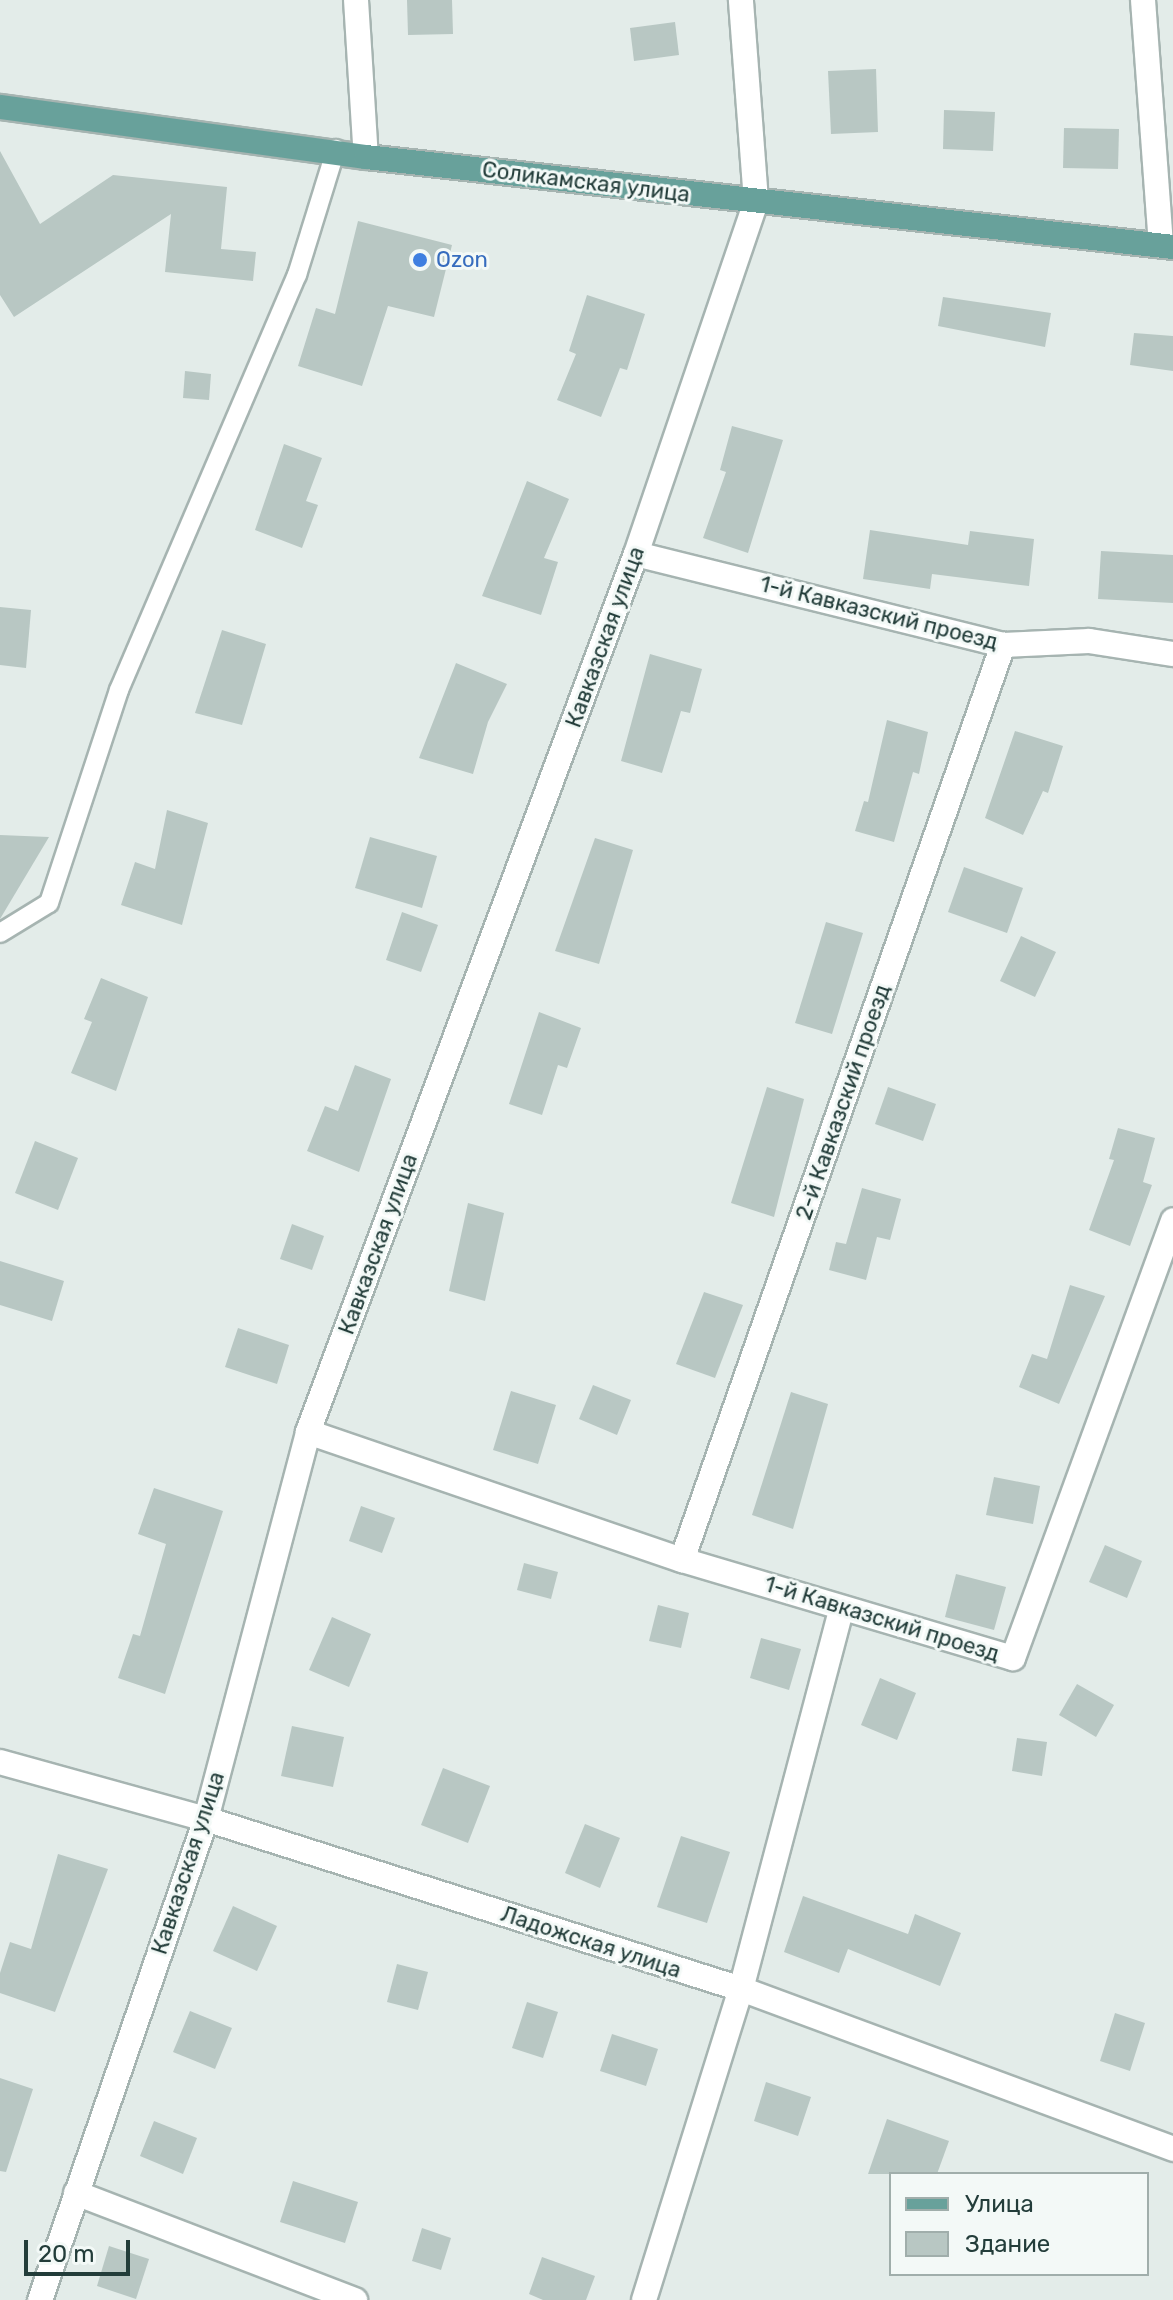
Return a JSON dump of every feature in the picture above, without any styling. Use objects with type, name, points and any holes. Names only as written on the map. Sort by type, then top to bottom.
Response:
[{"type":"main road","name":"Соликамская улица","points":[[0,107],[336,149],[366,157],[1167,246]]},
{"type":"street","points":[[356,0],[366,157]]},
{"type":"street","points":[[741,0],[756,201]]},
{"type":"street","points":[[1143,0],[1167,246]]},
{"type":"street","name":"Кавказская улица","points":[[40,2300],[206,1819],[308,1432],[636,554],[756,201]]},
{"type":"street","name":"1-й Кавказский проезд","points":[[636,554],[1003,645],[1089,641],[1173,654]]},
{"type":"street","name":"2-й Кавказский проезд","points":[[682,1560],[1003,645]]},
{"type":"street","name":"1-й Кавказский проезд","points":[[308,1432],[682,1560],[1013,1658],[1173,1220]]},
{"type":"street","points":[[644,2300],[741,1989],[842,1608]]},
{"type":"street","name":"Ладожская улица","points":[[0,1762],[206,1819],[741,1989],[1173,2149]]},
{"type":"street","points":[[76,2193],[355,2300]]},
{"type":"lane","points":[[0,933],[49,903],[119,690],[297,275],[336,149]]},
{"type":"building","points":[[407,0],[452,0],[453,34],[408,35]]},
{"type":"building","points":[[675,22],[679,55],[634,61],[630,28]]},
{"type":"building","points":[[876,69],[878,132],[831,134],[828,71]]},
{"type":"building","points":[[944,110],[995,112],[993,151],[943,149]]},
{"type":"building","points":[[1064,128],[1119,129],[1118,169],[1063,168]]},
{"type":"building","points":[[0,151],[40,224],[113,175],[227,187],[221,249],[256,252],[253,281],[165,272],[171,214],[14,317],[0,295]]},
{"type":"building","points":[[358,221],[452,245],[434,317],[388,306],[362,386],[298,366],[316,308],[335,314]]},
{"type":"building","points":[[587,295],[645,314],[627,370],[620,368],[601,417],[557,400],[576,354],[569,351]]},
{"type":"building","points":[[943,297],[1051,313],[1045,347],[938,326]]},
{"type":"building","points":[[1134,333],[1173,336],[1173,371],[1130,365]]},
{"type":"building","points":[[185,371],[211,374],[209,400],[183,398]]},
{"type":"building","points":[[732,426],[783,440],[748,553],[703,538],[726,472],[720,470]]},
{"type":"building","points":[[284,444],[322,458],[306,501],[318,505],[302,548],[255,530]]},
{"type":"building","points":[[527,481],[569,499],[544,558],[558,562],[541,615],[482,596]]},
{"type":"building","points":[[870,530],[968,545],[970,531],[1034,539],[1029,586],[932,574],[930,589],[863,579]]},
{"type":"building","points":[[1101,551],[1173,555],[1173,603],[1098,599]]},
{"type":"building","points":[[0,607],[31,610],[26,668],[0,665]]},
{"type":"building","points":[[222,630],[266,644],[242,725],[195,713]]},
{"type":"building","points":[[650,654],[702,669],[690,713],[681,711],[662,773],[621,761]]},
{"type":"building","points":[[456,663],[507,684],[488,722],[473,774],[419,758]]},
{"type":"building","points":[[887,720],[928,732],[919,774],[913,772],[894,842],[855,831],[864,801],[868,802]]},
{"type":"building","points":[[1015,731],[1063,746],[1048,793],[1043,791],[1023,835],[985,818]]},
{"type":"building","points":[[167,810],[208,823],[182,925],[121,905],[135,862],[155,869]]},
{"type":"building","points":[[0,835],[49,837],[0,919]]},
{"type":"building","points":[[370,837],[437,856],[422,908],[355,888]]},
{"type":"building","points":[[595,838],[633,850],[599,964],[555,951]]},
{"type":"building","points":[[964,867],[1023,888],[1007,933],[948,912]]},
{"type":"building","points":[[402,912],[438,925],[421,972],[386,960]]},
{"type":"building","points":[[826,922],[863,933],[832,1034],[795,1023]]},
{"type":"building","points":[[1021,936],[1056,952],[1035,997],[1000,981]]},
{"type":"building","points":[[101,978],[148,997],[116,1091],[71,1073],[92,1022],[84,1019]]},
{"type":"building","points":[[539,1012],[581,1028],[567,1068],[558,1065],[542,1115],[509,1104]]},
{"type":"building","points":[[355,1065],[391,1079],[359,1172],[307,1151],[325,1106],[338,1111]]},
{"type":"building","points":[[767,1087],[804,1099],[774,1217],[731,1203]]},
{"type":"building","points":[[888,1087],[936,1104],[923,1141],[875,1124]]},
{"type":"building","points":[[1118,1128],[1155,1138],[1143,1182],[1152,1185],[1130,1246],[1089,1230],[1114,1160],[1109,1159]]},
{"type":"building","points":[[35,1141],[78,1158],[58,1210],[15,1193]]},
{"type":"building","points":[[862,1188],[901,1199],[890,1240],[877,1237],[866,1280],[829,1270],[836,1242],[846,1244]]},
{"type":"building","points":[[468,1203],[504,1213],[485,1301],[449,1291]]},
{"type":"building","points":[[292,1224],[324,1236],[312,1270],[280,1259]]},
{"type":"building","points":[[0,1261],[64,1281],[52,1321],[0,1305]]},
{"type":"building","points":[[1070,1285],[1105,1296],[1059,1404],[1019,1387],[1032,1354],[1047,1359]]},
{"type":"building","points":[[704,1292],[743,1305],[715,1378],[676,1364]]},
{"type":"building","points":[[238,1328],[289,1345],[277,1384],[225,1367]]},
{"type":"building","points":[[593,1385],[631,1400],[617,1435],[579,1419]]},
{"type":"building","points":[[511,1391],[556,1405],[538,1464],[493,1450]]},
{"type":"building","points":[[791,1392],[828,1404],[793,1529],[752,1515]]},
{"type":"building","points":[[994,1477],[1040,1486],[1033,1524],[986,1515]]},
{"type":"building","points":[[154,1488],[223,1511],[165,1694],[118,1678],[133,1634],[140,1636],[166,1544],[138,1534]]},
{"type":"building","points":[[361,1506],[395,1518],[382,1553],[349,1541]]},
{"type":"building","points":[[1105,1545],[1142,1561],[1127,1598],[1089,1582]]},
{"type":"building","points":[[524,1563],[558,1572],[551,1599],[517,1590]]},
{"type":"building","points":[[956,1574],[1006,1587],[994,1630],[945,1617]]},
{"type":"building","points":[[658,1605],[689,1613],[681,1648],[649,1641]]},
{"type":"building","points":[[332,1617],[371,1634],[349,1687],[309,1670]]},
{"type":"building","points":[[761,1638],[801,1649],[789,1690],[750,1678]]},
{"type":"building","points":[[880,1678],[916,1693],[897,1740],[861,1725]]},
{"type":"building","points":[[1077,1684],[1114,1705],[1096,1737],[1059,1715]]},
{"type":"building","points":[[292,1726],[344,1737],[333,1787],[281,1776]]},
{"type":"building","points":[[1017,1738],[1047,1742],[1042,1776],[1012,1771]]},
{"type":"building","points":[[443,1768],[490,1786],[468,1843],[421,1825]]},
{"type":"building","points":[[585,1824],[620,1838],[600,1888],[565,1873]]},
{"type":"building","points":[[681,1836],[730,1852],[707,1923],[657,1907]]},
{"type":"building","points":[[58,1854],[108,1869],[55,2012],[0,1993],[0,1973],[10,1942],[31,1949]]},
{"type":"building","points":[[803,1896],[908,1934],[915,1914],[961,1933],[940,1986],[848,1949],[839,1973],[784,1952]]},
{"type":"building","points":[[233,1906],[277,1926],[257,1971],[213,1951]]},
{"type":"building","points":[[397,1964],[428,1972],[418,2010],[387,2002]]},
{"type":"building","points":[[527,2002],[558,2012],[543,2058],[512,2048]]},
{"type":"building","points":[[190,2011],[232,2028],[215,2069],[173,2052]]},
{"type":"building","points":[[1115,2013],[1145,2023],[1130,2071],[1100,2061]]},
{"type":"building","points":[[612,2034],[658,2049],[646,2086],[600,2071]]},
{"type":"building","points":[[0,2078],[33,2089],[6,2172],[0,2171]]},
{"type":"building","points":[[766,2082],[811,2097],[798,2136],[754,2121]]},
{"type":"building","points":[[887,2119],[949,2141],[938,2172],[868,2174]]},
{"type":"building","points":[[154,2121],[197,2138],[183,2174],[140,2156]]},
{"type":"building","points":[[293,2181],[358,2202],[345,2243],[280,2222]]},
{"type":"building","points":[[422,2228],[451,2238],[441,2270],[412,2261]]},
{"type":"building","points":[[109,2246],[149,2259],[136,2299],[97,2286]]},
{"type":"building","points":[[542,2257],[595,2276],[586,2300],[543,2300],[529,2294]]},
{"type":"place","name":"Ozon","points":[[420,260]]}]
